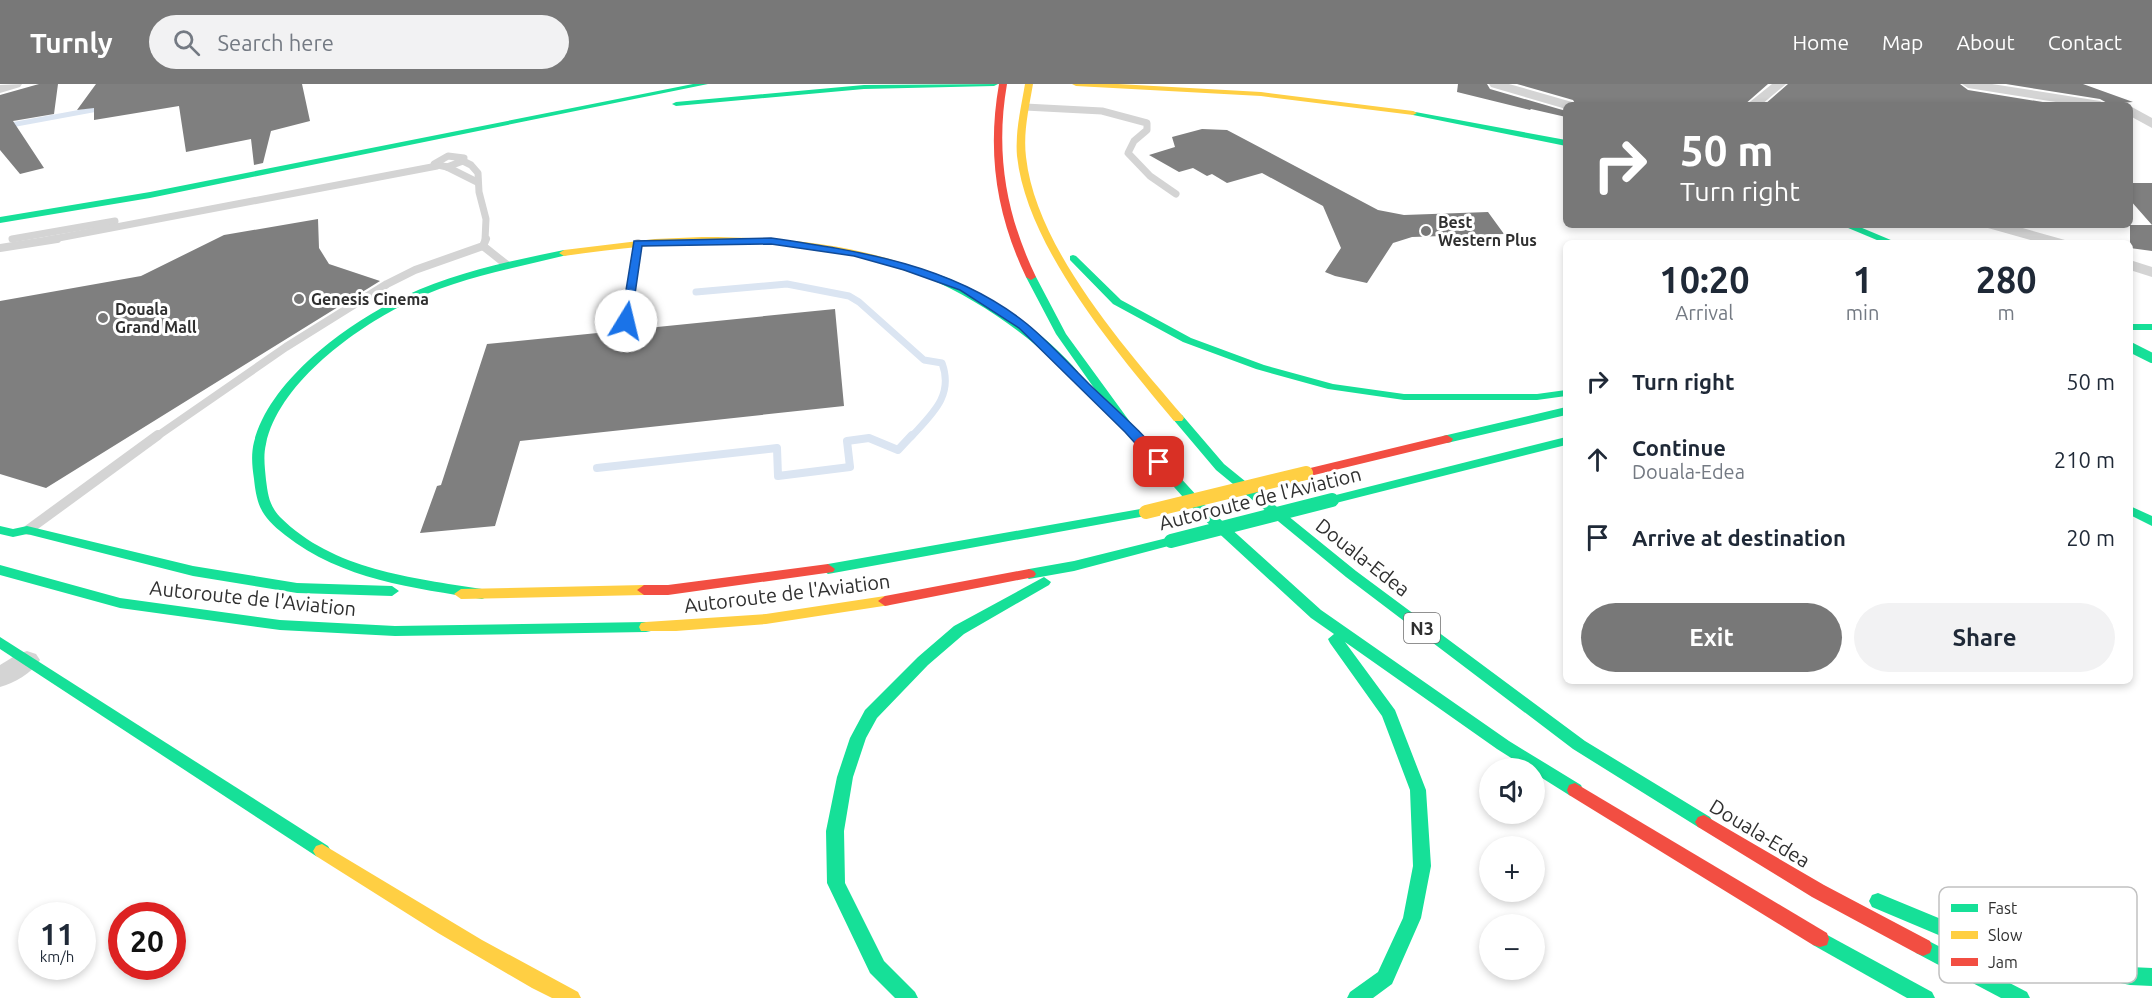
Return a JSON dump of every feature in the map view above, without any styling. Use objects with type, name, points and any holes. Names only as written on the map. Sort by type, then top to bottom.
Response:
[{"type":"highway","points":[[0,220],[150,195],[704,84]]},
{"type":"highway","points":[[411,143],[712,99],[864,87],[994,84]]},
{"type":"highway","name":"N3","points":[[1004,84],[999,101],[996,142],[998,180],[1016,243],[1061,334],[1130,429],[1204,512],[1316,614],[1503,745],[1771,910],[1925,998]]},
{"type":"highway","name":"Douala-Edea","points":[[1029,84],[1024,109],[1021,147],[1024,170],[1034,206],[1060,264],[1091,312],[1125,355],[1220,466],[1351,574],[1580,746],[1818,891],[1939,955]]},
{"type":"highway","points":[[1076,84],[1239,90],[1367,104],[1446,117],[1563,142]]},
{"type":"highway","points":[[1024,109],[1035,177],[1050,217],[1074,259],[1117,302],[1187,340],[1260,367],[1332,387],[1404,396],[1537,397],[1563,393]]},
{"type":"highway","points":[[1854,228],[1885,240]]},
{"type":"highway","points":[[482,594],[405,581],[349,566],[296,537],[263,505],[256,458],[265,422],[297,380],[344,336],[405,300],[478,272],[571,251],[638,243],[771,241],[855,253],[908,268],[963,288],[1022,326],[1130,429]]},
{"type":"highway","points":[[2133,327],[2152,327]]},
{"type":"highway","points":[[2133,347],[2152,347]]},
{"type":"highway","points":[[2133,348],[2152,358]]},
{"type":"highway","name":"Autoroute de l'Aviation","points":[[0,530],[13,533],[27,531],[193,570],[297,588],[482,594],[668,590],[816,571],[1146,512],[1563,412]]},
{"type":"highway","name":"Autoroute de l'Aviation","points":[[0,570],[120,603],[280,625],[395,631],[675,627],[833,611],[1074,566],[1563,442]]},
{"type":"highway","points":[[2133,512],[2152,522]]},
{"type":"highway","points":[[908,998],[877,967],[836,883],[835,831],[845,777],[858,738],[871,714],[959,630],[1021,593],[1074,566]]},
{"type":"highway","points":[[1316,614],[1365,678],[1389,714],[1418,790],[1422,866],[1413,918],[1385,978],[1357,998]]},
{"type":"highway","points":[[0,642],[382,890],[526,975],[571,998]]},
{"type":"highway","points":[[1580,746],[1816,876],[1837,885]]},
{"type":"highway","points":[[1869,898],[1939,927]]},
{"type":"highway","points":[[2137,976],[2152,977]]},
{"type":"highway","name":"Douala-Edea","points":[[1992,983],[2020,998]]},
{"type":"street","points":[[0,89],[16,84]]},
{"type":"street","points":[[1495,84],[1563,104]]},
{"type":"street","points":[[1757,102],[1780,84]]},
{"type":"street","points":[[1968,84],[2081,102]]},
{"type":"street","points":[[2133,112],[2152,124]]},
{"type":"street","points":[[2005,228],[2048,240]]},
{"type":"street","points":[[2133,266],[2152,272]]},
{"type":"street","points":[[0,678],[27,660]]},
{"type":"lane","points":[[1024,109],[1107,110],[1127,114],[1147,123],[1147,130],[1134,141],[1128,153],[1150,176],[1176,194]]},
{"type":"lane","points":[[0,248],[317,188],[436,163],[443,157],[460,156],[477,173],[477,182],[486,216],[488,237],[483,246],[406,275],[296,341],[118,463],[27,531]]},
{"type":"lane","points":[[447,167],[463,161]]},
{"type":"lane","points":[[436,163],[477,182]]},
{"type":"lane","points":[[0,241],[142,220]]},
{"type":"lane","points":[[626,321],[638,243]]},
{"type":"lane","points":[[483,246],[507,265]]},
{"type":"building","points":[[39,84],[58,84],[54,114],[13,121],[44,168],[20,174],[0,150],[0,95]]},
{"type":"building","points":[[96,84],[302,84],[310,121],[271,131],[263,163],[254,165],[251,139],[186,152],[179,106],[94,120],[94,108],[77,110]]},
{"type":"building","points":[[1458,84],[1487,84],[1490,89],[1563,110],[1563,116],[1530,110],[1457,92]]},
{"type":"building","points":[[1517,84],[1768,84],[1747,102],[1574,102]]},
{"type":"building","points":[[1788,84],[1960,84],[1968,90],[2042,102],[1767,102]]},
{"type":"building","points":[[2006,84],[2083,84],[2133,102],[2105,102],[2100,99]]},
{"type":"building","points":[[1202,129],[1227,130],[1378,210],[1404,215],[1488,212],[1504,234],[1412,237],[1393,243],[1367,283],[1335,276],[1325,272],[1341,248],[1323,206],[1262,173],[1227,183],[1212,174],[1207,176],[1193,168],[1179,172],[1149,155],[1175,147],[1172,137]]},
{"type":"building","points":[[2133,183],[2152,183],[2152,225],[2133,203]]},
{"type":"building","points":[[318,219],[319,248],[329,264],[380,281],[46,488],[0,474],[0,301],[141,276],[224,235]]},
{"type":"building","points":[[2133,225],[2152,225],[2152,251],[2133,248],[2130,228],[2133,228]]},
{"type":"building","points":[[835,309],[844,406],[520,441],[495,526],[420,533],[437,486],[441,485],[487,344]]},
{"type":"waterway","points":[[0,127],[103,108]]},
{"type":"waterway","points":[[696,292],[787,284],[849,296],[859,302],[924,360],[942,363],[945,375],[943,395],[933,412],[911,437]]},
{"type":"waterway","points":[[597,468],[777,448],[778,476],[850,467],[847,441],[869,438],[898,450],[912,435]]},
{"type":"traffic: fast","points":[[0,220],[150,195],[704,84]]},
{"type":"traffic: fast","points":[[676,104],[864,87],[994,84]]},
{"type":"traffic: fast","points":[[1413,113],[1563,142]]},
{"type":"traffic: fast","points":[[1854,228],[1885,240]]},
{"type":"traffic: fast","points":[[482,594],[421,584],[361,570],[324,554],[300,539],[276,520],[263,503],[258,464],[260,444],[269,419],[297,379],[336,343],[377,315],[396,304],[457,279],[564,253]]},
{"type":"traffic: fast","points":[[1073,258],[1117,302],[1187,340],[1260,367],[1332,387],[1404,397],[1537,397],[1563,393]]},
{"type":"traffic: fast","points":[[930,275],[989,304],[1023,328],[1072,372]]},
{"type":"traffic: fast","points":[[1031,277],[1061,334],[1129,429],[1204,512],[1316,614],[1503,745],[1575,790]]},
{"type":"traffic: fast","points":[[2133,327],[2152,327]]},
{"type":"traffic: fast","points":[[2133,348],[2152,358]]},
{"type":"traffic: fast","points":[[1447,439],[1563,412]]},
{"type":"traffic: fast","points":[[1178,418],[1220,467],[1351,574],[1579,745],[1704,822]]},
{"type":"traffic: fast","points":[[1332,500],[1563,442]]},
{"type":"traffic: fast","points":[[1171,541],[1332,500]]},
{"type":"traffic: fast","points":[[828,569],[1146,512]]},
{"type":"traffic: fast","points":[[2133,512],[2152,522]]},
{"type":"traffic: fast","points":[[0,530],[13,533],[27,530],[193,571],[297,588],[392,591]]},
{"type":"traffic: fast","points":[[1029,574],[1074,566],[1171,541]]},
{"type":"traffic: fast","points":[[0,570],[120,603],[280,625],[395,631],[646,627]]},
{"type":"traffic: fast","points":[[908,998],[877,967],[836,883],[835,831],[845,777],[858,738],[871,714],[923,661],[959,630],[1044,582]]},
{"type":"traffic: fast","points":[[1335,639],[1389,714],[1418,790],[1422,866],[1412,918],[1385,978],[1357,998]]},
{"type":"traffic: fast","points":[[0,642],[322,851]]},
{"type":"traffic: fast","points":[[1878,901],[1939,926]]},
{"type":"traffic: fast","points":[[1820,939],[1925,998]]},
{"type":"traffic: fast","points":[[1923,947],[1939,955]]},
{"type":"traffic: fast","points":[[2137,976],[2152,977]]},
{"type":"traffic: fast","points":[[1991,983],[2020,998]]},
{"type":"traffic: slow","points":[[1029,84],[1021,148],[1023,168],[1040,218],[1057,254],[1087,304],[1178,418]]},
{"type":"traffic: slow","points":[[1076,84],[1261,94],[1413,113]]},
{"type":"traffic: slow","points":[[564,253],[655,242],[702,239],[749,240],[843,250],[930,275]]},
{"type":"traffic: slow","points":[[1146,512],[1306,473]]},
{"type":"traffic: slow","points":[[461,594],[644,590]]},
{"type":"traffic: slow","points":[[646,627],[706,625],[766,619],[885,601]]},
{"type":"traffic: slow","points":[[322,851],[445,928],[571,998]]},
{"type":"traffic: jam","points":[[1003,84],[997,133],[1000,183],[1011,232],[1031,277]]},
{"type":"traffic: jam","points":[[1306,473],[1447,439]]},
{"type":"traffic: jam","points":[[644,590],[668,590],[828,569]]},
{"type":"traffic: jam","points":[[885,601],[1029,574]]},
{"type":"traffic: jam","points":[[1575,790],[1820,939]]},
{"type":"traffic: jam","points":[[1704,822],[1818,891],[1923,947]]},
{"type":"place","name":"Best Western Plus","points":[[1426,231]]},
{"type":"place","name":"Genesis Cinema","points":[[299,299]]},
{"type":"place","name":"Douala Grand Mall","points":[[103,318]]},
{"type":"route","points":[[626,321],[638,243],[771,241],[855,253],[908,268],[963,288],[1022,326],[1130,429],[1159,462]]}]
